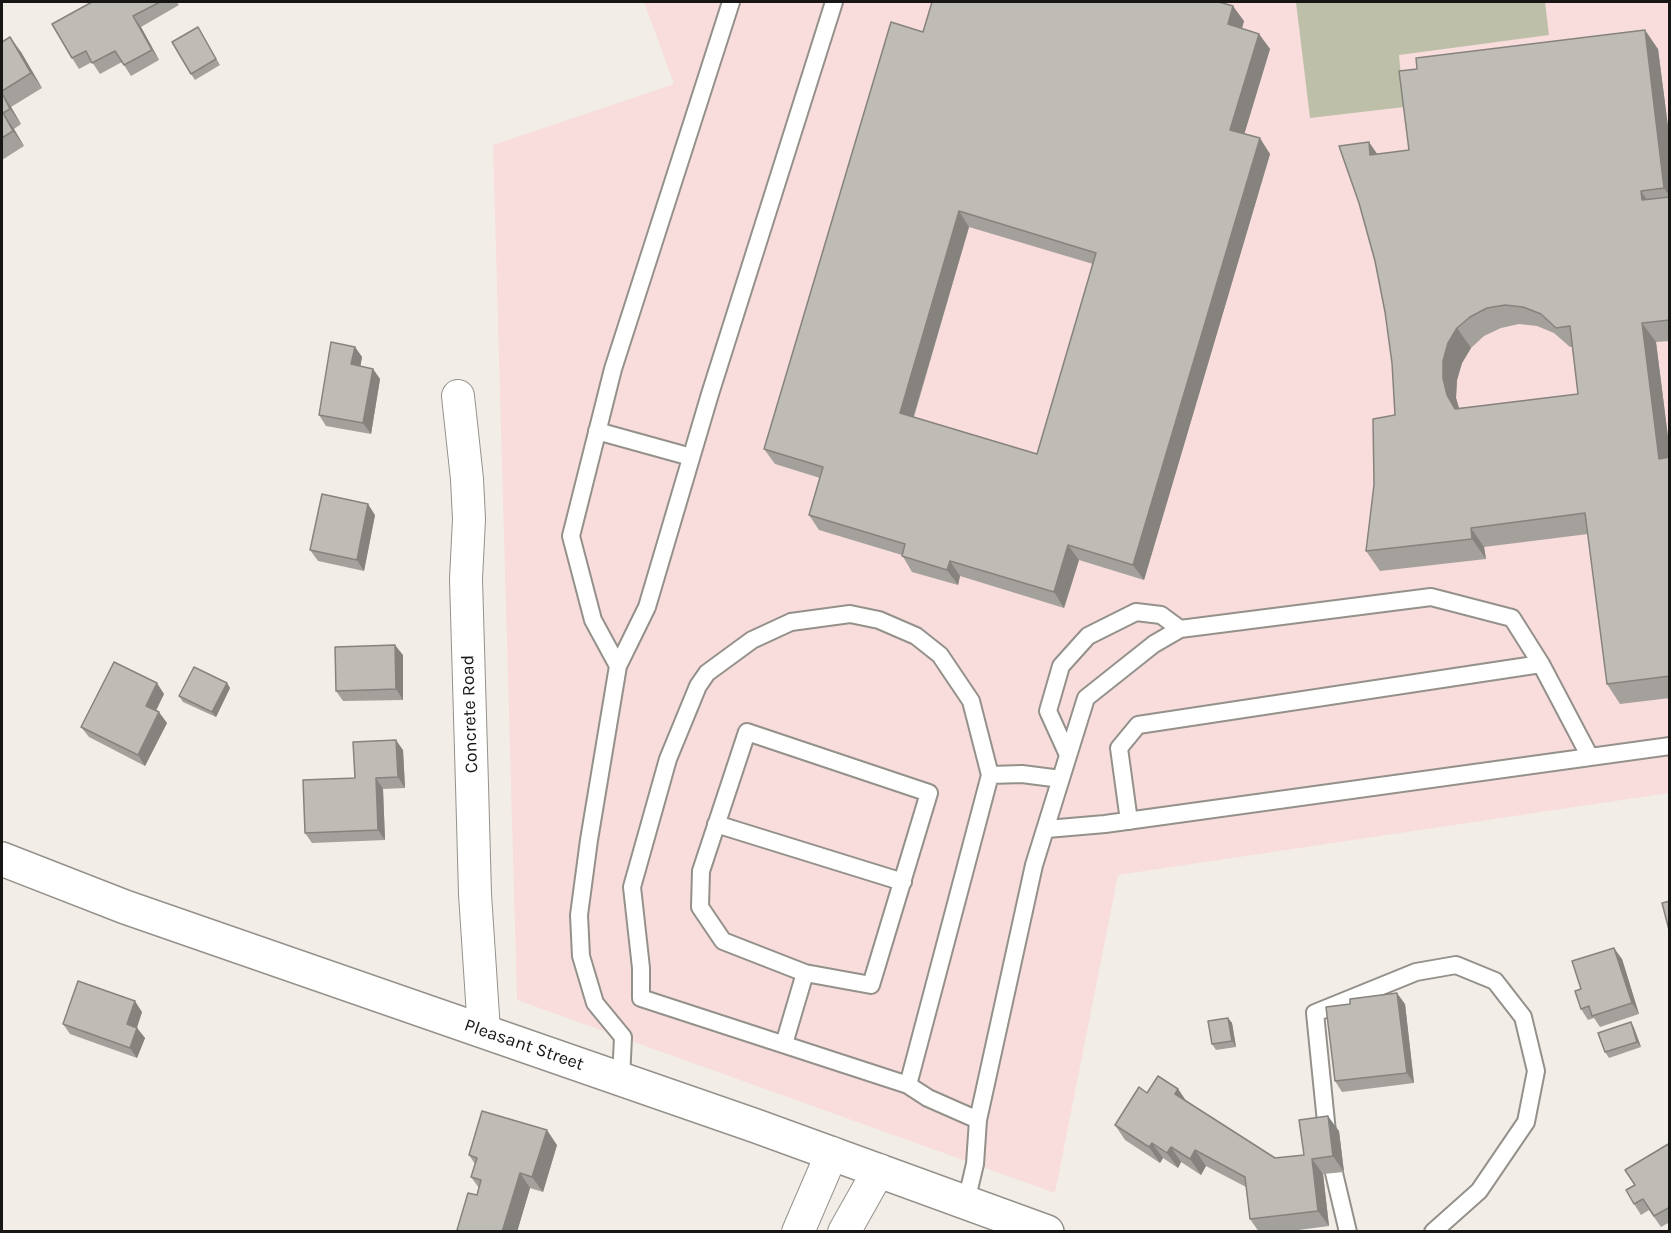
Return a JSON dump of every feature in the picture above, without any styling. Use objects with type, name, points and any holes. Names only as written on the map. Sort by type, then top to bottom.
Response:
[{"type":"main road","name":"Pleasant Street","points":[[2,859],[125,907],[832,1153],[1047,1232]]},
{"type":"street","name":"Concrete Road","points":[[458,396],[469,519],[466,579],[473,828],[484,1031]]},
{"type":"street","points":[[798,1232],[832,1153]]},
{"type":"street","points":[[844,1232],[879,1170]]},
{"type":"lane","points":[[618,666],[592,620],[571,536],[613,369],[731,2]]},
{"type":"lane","points":[[621,1079],[623,1037],[596,1003],[581,956],[579,915],[618,666],[647,607],[691,457],[834,2]]},
{"type":"lane","points":[[597,431],[691,457]]},
{"type":"lane","points":[[966,1202],[975,1164],[978,1120],[1034,865],[1086,698],[1154,644],[1180,629],[1431,597],[1512,618],[1541,664],[1590,757]]},
{"type":"lane","points":[[1068,755],[1048,711],[1061,666],[1088,636],[1136,612],[1161,615],[1180,629]]},
{"type":"lane","points":[[908,1084],[990,775],[971,701],[940,655],[916,636],[881,621],[850,614],[791,622],[752,640],[707,674],[698,686],[668,759],[632,887],[641,998],[908,1084],[928,1098],[978,1120]]},
{"type":"lane","points":[[1129,821],[1119,748],[1138,725],[1541,664]]},
{"type":"lane","points":[[747,732],[929,793],[903,882],[871,985],[805,973],[723,941],[699,907],[701,871],[747,732]]},
{"type":"lane","points":[[1047,829],[1129,821],[1670,746]]},
{"type":"lane","points":[[990,775],[1022,774],[1061,779]]},
{"type":"lane","points":[[716,824],[903,882]]},
{"type":"lane","points":[[1327,1132],[1315,1013],[1416,972],[1456,965],[1495,981],[1522,1017],[1536,1071],[1526,1122],[1479,1191],[1433,1232]]},
{"type":"lane","points":[[784,1044],[805,973]]},
{"type":"lane","points":[[1334,1173],[1348,1232]]},
{"type":"shaded area","points":[[644,2],[1669,2],[1669,793],[1118,875],[1055,1193],[517,1000],[493,145],[674,84]]},
{"type":"green space","points":[[1296,2],[1545,2],[1549,35],[1399,55],[1404,107],[1310,118]]},
{"type":"building","points":[[92,2],[160,2],[133,16],[152,50],[124,65],[115,51],[92,63],[86,51],[72,58],[52,24]]},
{"type":"building","points":[[932,2],[1219,2],[1233,6],[1228,24],[1259,34],[1230,130],[1260,138],[1133,565],[1068,545],[1054,592],[950,561],[947,570],[902,556],[905,544],[809,515],[823,467],[764,449],[891,22],[923,32]],"holes":[[[959,211],[1096,253],[1037,454],[900,413]]]},
{"type":"building","points":[[198,27],[216,59],[191,74],[172,42]]},
{"type":"building","points":[[1645,30],[1664,188],[1641,191],[1642,200],[1670,197],[1670,320],[1642,323],[1659,459],[1670,457],[1670,676],[1607,684],[1585,513],[1471,528],[1472,539],[1366,551],[1374,485],[1373,419],[1395,415],[1392,363],[1375,261],[1359,203],[1339,146],[1369,142],[1370,155],[1409,150],[1399,71],[1417,69],[1416,58]],"holes":[[[1505,305],[1523,307],[1541,314],[1556,328],[1570,326],[1578,394],[1455,409],[1447,395],[1443,378],[1443,361],[1448,343],[1457,328],[1470,317],[1487,308]]]},
{"type":"building","points":[[10,37],[31,73],[2,91],[2,42]]},
{"type":"building","points":[[2,93],[10,109],[3,113],[13,131],[2,138]]},
{"type":"building","points":[[331,342],[355,347],[351,364],[373,369],[363,423],[319,415]]},
{"type":"building","points":[[322,494],[368,504],[357,560],[310,550]]},
{"type":"building","points":[[395,645],[396,689],[336,691],[335,647]]},
{"type":"building","points":[[114,662],[157,683],[146,706],[159,712],[138,755],[81,727]]},
{"type":"building","points":[[194,667],[227,683],[212,712],[179,696]]},
{"type":"building","points":[[396,740],[398,777],[376,778],[378,830],[305,833],[303,780],[355,778],[353,742]]},
{"type":"building","points":[[1670,901],[1670,930],[1669,930],[1662,903]]},
{"type":"building","points":[[1614,948],[1632,1003],[1592,1016],[1589,1006],[1581,1009],[1575,991],[1581,989],[1572,961]]},
{"type":"building","points":[[78,981],[135,1001],[127,1024],[137,1028],[130,1048],[63,1024]]},
{"type":"building","points":[[1397,993],[1407,1073],[1335,1081],[1326,1007],[1350,1004],[1350,999]]},
{"type":"building","points":[[1228,1018],[1232,1041],[1212,1044],[1208,1021]]},
{"type":"building","points":[[1631,1022],[1637,1042],[1605,1052],[1598,1033]]},
{"type":"building","points":[[1158,1076],[1178,1089],[1175,1094],[1275,1158],[1304,1155],[1299,1120],[1328,1116],[1333,1156],[1312,1159],[1318,1211],[1250,1219],[1245,1177],[1195,1150],[1190,1159],[1171,1147],[1167,1153],[1152,1143],[1149,1147],[1115,1125],[1139,1087],[1147,1093]]},
{"type":"building","points":[[482,1111],[547,1130],[532,1177],[520,1173],[502,1232],[457,1230],[468,1193],[477,1195],[481,1180],[471,1177],[477,1158],[469,1155]]},
{"type":"building","points":[[1670,1143],[1670,1207],[1654,1216],[1643,1199],[1634,1204],[1626,1190],[1635,1185],[1625,1170]]}]
